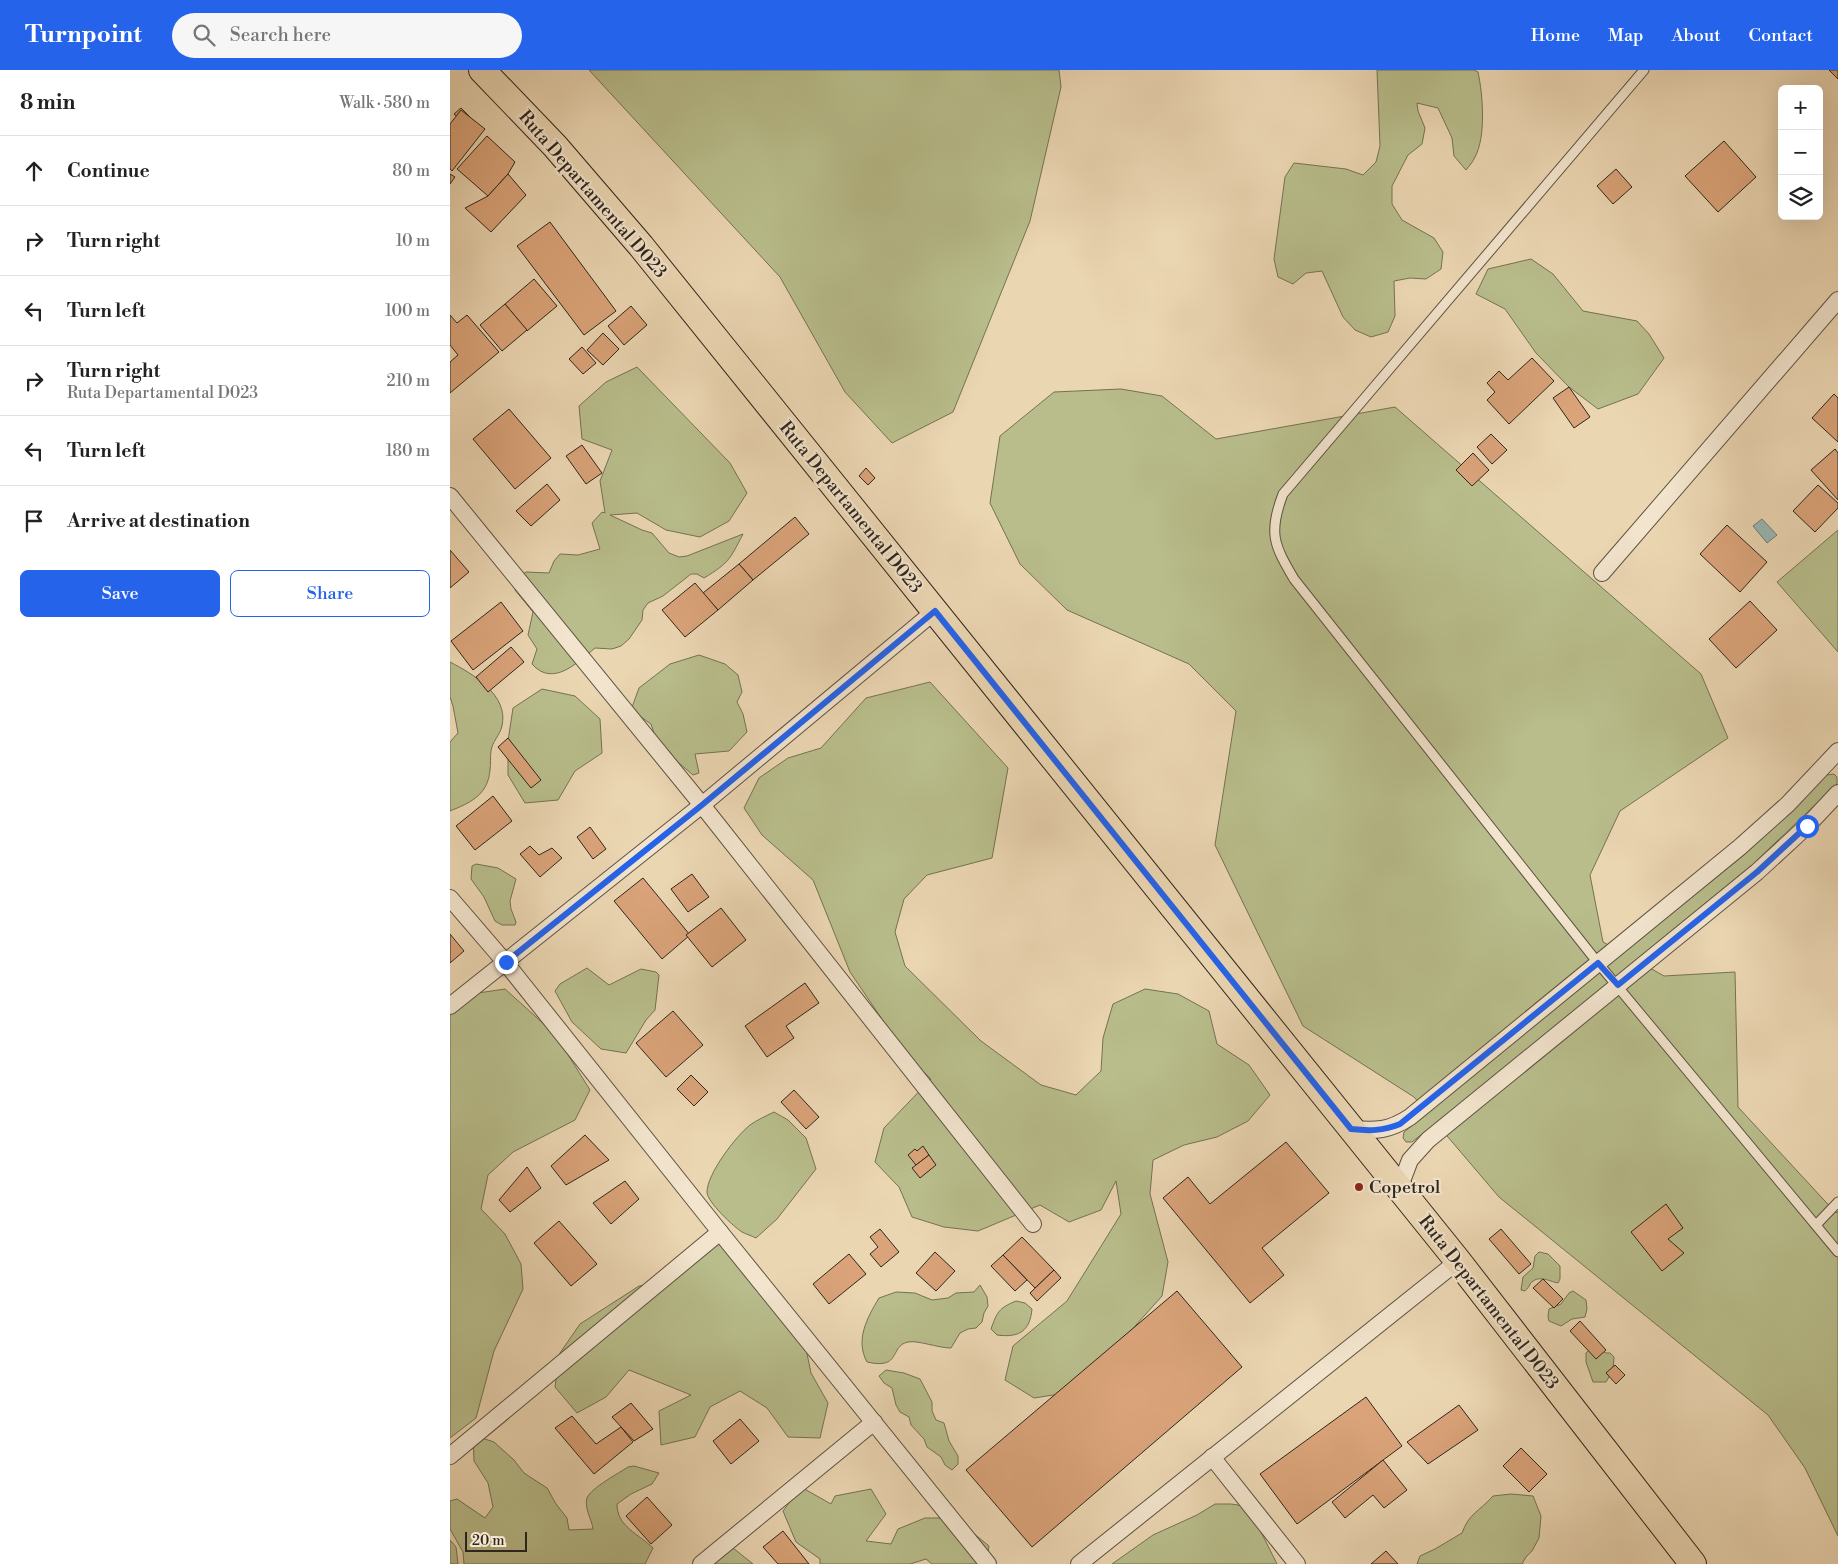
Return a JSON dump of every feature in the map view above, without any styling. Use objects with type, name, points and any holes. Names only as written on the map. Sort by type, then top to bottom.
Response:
[{"type":"main road","name":"Ruta Departamental D023","points":[[482,70],[555,146],[641,246],[1458,1261],[1692,1564]]},
{"type":"street","points":[[1602,572],[1838,300]]},
{"type":"street","points":[[450,496],[702,805],[1033,1224]]},
{"type":"street","points":[[450,1006],[702,805],[935,611]]},
{"type":"street","points":[[1351,1129],[1373,1131],[1400,1124],[1740,847],[1835,759]]},
{"type":"street","points":[[1399,1189],[1410,1160],[1422,1145],[1757,872],[1807,826],[1838,793]]},
{"type":"street","points":[[450,898],[506,962],[720,1232],[988,1564]]},
{"type":"street","points":[[450,1456],[720,1232]]},
{"type":"street","points":[[1079,1564],[1458,1261]]},
{"type":"street","points":[[702,1564],[874,1422]]},
{"type":"street","points":[[1212,1457],[1297,1564]]},
{"type":"lane","points":[[1644,70],[1283,494],[1277,511],[1274,539],[1294,579],[1598,963],[1838,1252]]},
{"type":"lane","points":[[1816,1225],[1838,1202]]},
{"type":"green space","points":[[589,70],[1059,70],[1061,87],[1030,221],[953,412],[892,443],[845,392],[780,277]]},
{"type":"green space","points":[[1377,70],[1474,70],[1478,72],[1481,92],[1482,127],[1478,149],[1473,161],[1466,170],[1454,156],[1452,138],[1438,108],[1417,103],[1425,128],[1422,144],[1408,155],[1392,186],[1392,204],[1402,220],[1434,238],[1443,252],[1441,269],[1426,279],[1410,278],[1394,281],[1395,316],[1388,332],[1371,337],[1355,330],[1343,317],[1322,271],[1306,273],[1293,284],[1278,277],[1274,259],[1285,177],[1294,163],[1346,169],[1363,175],[1376,162],[1380,146]]},
{"type":"green space","points":[[1531,259],[1553,274],[1583,311],[1637,321],[1649,334],[1664,358],[1638,394],[1598,409],[1569,387],[1536,353],[1505,309],[1476,294],[1488,269]]},
{"type":"green space","points":[[637,367],[730,463],[747,493],[729,521],[700,537],[666,530],[637,513],[610,515],[652,533],[669,553],[679,557],[687,556],[743,534],[732,555],[719,568],[704,578],[697,574],[691,574],[663,596],[648,603],[643,610],[642,620],[629,639],[621,646],[612,649],[595,648],[573,666],[557,673],[548,674],[540,671],[532,664],[537,649],[528,635],[533,612],[515,590],[518,578],[526,572],[549,573],[554,561],[560,554],[578,555],[600,549],[592,523],[602,512],[605,513],[600,481],[612,450],[582,439],[579,406],[606,382]]},
{"type":"green space","points":[[1121,389],[1162,396],[1216,439],[1395,407],[1701,674],[1728,738],[1620,811],[1590,875],[1603,942],[1623,953],[1744,855],[1827,775],[1834,774],[1837,777],[1837,784],[1752,865],[1636,960],[1664,976],[1735,972],[1738,1107],[1836,1213],[1838,1211],[1838,1536],[1805,1468],[1768,1415],[1499,1197],[1436,1123],[1412,1142],[1406,1142],[1403,1138],[1404,1132],[1428,1113],[1414,1097],[1303,1026],[1215,845],[1236,711],[1189,664],[1067,610],[1020,564],[990,503],[1000,436],[1054,392]]},
{"type":"green space","points":[[1838,530],[1838,652],[1777,582]]},
{"type":"green space","points":[[699,655],[725,664],[738,675],[742,692],[737,702],[743,714],[747,732],[729,751],[695,754],[699,773],[693,775],[658,745],[651,724],[631,710],[639,688],[670,664]]},
{"type":"green space","points":[[450,662],[478,679],[495,695],[503,715],[501,729],[492,748],[489,779],[486,786],[477,797],[450,811],[450,742],[458,733],[450,697]]},
{"type":"green space","points":[[930,682],[1008,768],[992,858],[927,875],[904,899],[895,932],[905,966],[981,1041],[1041,1085],[1076,1095],[1101,1071],[1103,1038],[1113,1004],[1145,989],[1178,994],[1209,1011],[1217,1044],[1249,1065],[1270,1095],[1248,1121],[1217,1137],[1184,1145],[1153,1160],[1150,1194],[1168,1262],[1162,1296],[1093,1373],[1066,1393],[1034,1398],[1005,1380],[1013,1346],[1067,1301],[1121,1214],[1116,1181],[1101,1210],[1069,1222],[1040,1205],[978,1231],[944,1227],[912,1217],[899,1187],[875,1162],[884,1128],[931,1079],[907,1056],[850,972],[813,880],[762,835],[744,808],[759,778],[788,758],[821,748],[866,698]]},
{"type":"green space","points":[[542,689],[575,696],[600,719],[602,753],[575,771],[558,800],[525,803],[508,775],[508,741],[513,708]]},
{"type":"green space","points":[[476,864],[498,868],[516,879],[510,901],[516,922],[515,925],[502,925],[495,921],[484,897],[471,879],[472,866]]},
{"type":"green space","points":[[587,968],[609,985],[641,969],[656,972],[659,975],[655,1010],[646,1020],[626,1053],[601,1049],[572,1022],[555,991],[560,984]]},
{"type":"green space","points":[[505,989],[555,1034],[590,1090],[575,1120],[513,1152],[488,1175],[481,1209],[505,1234],[521,1264],[523,1289],[494,1351],[476,1418],[450,1438],[450,1003],[471,994]]},
{"type":"green space","points":[[774,1112],[788,1120],[806,1138],[816,1169],[777,1219],[756,1238],[742,1232],[716,1208],[708,1196],[708,1184],[723,1156],[744,1130]]},
{"type":"green space","points":[[705,1239],[740,1247],[804,1339],[811,1373],[828,1403],[820,1438],[788,1437],[767,1408],[740,1391],[710,1407],[695,1437],[661,1445],[659,1411],[691,1395],[629,1370],[606,1397],[577,1413],[555,1387],[560,1353],[580,1324],[639,1286],[651,1284]]},
{"type":"green space","points":[[1539,1252],[1548,1254],[1560,1266],[1560,1279],[1558,1283],[1536,1279],[1525,1291],[1521,1290],[1523,1277],[1533,1268],[1535,1256]]},
{"type":"green space","points":[[980,1285],[987,1297],[988,1306],[982,1322],[976,1328],[960,1333],[951,1348],[908,1342],[902,1344],[894,1356],[886,1363],[867,1362],[862,1346],[862,1337],[870,1313],[879,1298],[896,1292],[915,1293],[932,1300],[948,1298],[956,1293],[974,1292]]},
{"type":"green space","points":[[1573,1291],[1586,1300],[1587,1309],[1585,1317],[1572,1319],[1561,1326],[1549,1321],[1549,1309],[1561,1304],[1569,1293]]},
{"type":"green space","points":[[1016,1301],[1025,1303],[1032,1309],[1029,1323],[1026,1328],[1017,1334],[997,1335],[991,1329],[997,1315],[1002,1308]]},
{"type":"green space","points":[[1598,1349],[1610,1353],[1614,1357],[1613,1370],[1606,1382],[1593,1382],[1586,1362],[1586,1353],[1589,1350]]},
{"type":"green space","points":[[886,1370],[904,1373],[920,1379],[932,1402],[932,1411],[936,1420],[944,1423],[949,1441],[958,1456],[958,1464],[952,1470],[945,1465],[941,1457],[927,1447],[924,1439],[911,1425],[909,1417],[900,1412],[896,1405],[892,1388],[884,1383],[879,1376]]},
{"type":"green space","points":[[473,1435],[494,1442],[514,1460],[524,1473],[547,1488],[567,1518],[569,1530],[593,1529],[586,1502],[590,1494],[599,1485],[628,1467],[634,1466],[659,1473],[652,1484],[631,1494],[617,1504],[618,1512],[625,1524],[653,1548],[645,1564],[464,1564],[463,1552],[450,1529],[450,1501],[457,1499],[485,1518],[493,1507],[488,1483],[474,1461]]},
{"type":"green space","points":[[801,1487],[831,1504],[835,1496],[871,1489],[886,1514],[866,1541],[891,1544],[898,1529],[925,1518],[955,1518],[989,1546],[986,1564],[932,1564],[926,1559],[910,1564],[820,1564],[820,1559],[796,1542],[783,1511]]},
{"type":"green space","points":[[1511,1494],[1533,1496],[1541,1516],[1539,1538],[1522,1564],[1417,1564],[1420,1556],[1462,1533],[1471,1516],[1493,1496]]},
{"type":"green space","points":[[1215,1504],[1245,1506],[1255,1520],[1277,1564],[1112,1564],[1153,1535],[1197,1515]]},
{"type":"green space","points":[[450,1540],[456,1547],[458,1564],[450,1564]]},
{"type":"green space","points":[[733,1548],[753,1564],[699,1564]]},
{"type":"water","points":[[1762,519],[1777,535],[1767,543],[1753,526]]},
{"type":"building","points":[[1829,70],[1838,70],[1838,79]]},
{"type":"building","points":[[461,108],[477,124],[474,132],[454,114]]},
{"type":"building","points":[[461,110],[485,129],[452,171],[450,169],[450,124]]},
{"type":"building","points":[[487,136],[515,162],[508,174],[488,196],[457,169]]},
{"type":"building","points":[[1724,141],[1756,177],[1718,212],[1685,176]]},
{"type":"building","points":[[1616,169],[1632,187],[1613,204],[1597,186]]},
{"type":"building","points":[[450,174],[455,177],[450,184]]},
{"type":"building","points":[[508,174],[526,195],[491,232],[465,208],[488,196]]},
{"type":"building","points":[[550,222],[616,311],[584,335],[517,246]]},
{"type":"building","points":[[534,279],[557,306],[527,331],[505,304]]},
{"type":"building","points":[[505,304],[527,330],[502,351],[480,325]]},
{"type":"building","points":[[631,306],[647,325],[624,345],[608,326]]},
{"type":"building","points":[[450,315],[457,323],[467,315],[499,352],[450,393],[450,362],[458,355],[450,345]]},
{"type":"building","points":[[603,333],[619,349],[603,365],[587,350]]},
{"type":"building","points":[[582,347],[596,363],[583,374],[569,359]]},
{"type":"building","points":[[1532,358],[1554,381],[1509,424],[1487,400],[1495,392],[1487,383],[1499,371],[1508,380]]},
{"type":"building","points":[[1569,387],[1590,417],[1574,428],[1553,398]]},
{"type":"building","points":[[1834,394],[1838,398],[1838,442],[1812,418]]},
{"type":"building","points":[[509,409],[551,458],[515,489],[473,439]]},
{"type":"building","points":[[1491,434],[1507,450],[1492,464],[1477,447]]},
{"type":"building","points":[[582,445],[602,473],[586,484],[566,456]]},
{"type":"building","points":[[1835,449],[1838,453],[1838,500],[1811,470]]},
{"type":"building","points":[[1473,453],[1489,470],[1472,486],[1456,470]]},
{"type":"building","points":[[866,468],[875,478],[868,485],[859,476]]},
{"type":"building","points":[[547,484],[560,500],[531,526],[516,511]]},
{"type":"building","points":[[1818,485],[1838,503],[1838,508],[1815,532],[1793,511]]},
{"type":"building","points":[[795,517],[809,534],[753,580],[739,564]]},
{"type":"building","points":[[1727,525],[1767,562],[1740,592],[1700,554]]},
{"type":"building","points":[[450,550],[469,572],[450,588]]},
{"type":"building","points":[[739,564],[753,580],[718,610],[703,593]]},
{"type":"building","points":[[695,583],[718,610],[685,637],[662,610]]},
{"type":"building","points":[[1750,601],[1777,630],[1736,668],[1709,639]]},
{"type":"building","points":[[501,602],[523,631],[473,670],[451,641]]},
{"type":"building","points":[[511,647],[524,662],[488,692],[476,677]]},
{"type":"building","points":[[508,738],[541,780],[531,788],[498,747]]},
{"type":"building","points":[[493,796],[512,821],[475,850],[456,826]]},
{"type":"building","points":[[590,827],[606,849],[593,859],[577,837]]},
{"type":"building","points":[[530,846],[539,855],[552,848],[562,858],[540,877],[520,854]]},
{"type":"building","points":[[692,874],[709,897],[688,912],[671,889]]},
{"type":"building","points":[[643,878],[690,935],[662,959],[614,901]]},
{"type":"building","points":[[721,908],[746,940],[712,967],[686,935]]},
{"type":"building","points":[[450,934],[464,951],[450,963]]},
{"type":"building","points":[[805,983],[819,1003],[786,1026],[794,1038],[767,1057],[745,1026]]},
{"type":"building","points":[[673,1011],[703,1045],[666,1077],[636,1043]]},
{"type":"building","points":[[691,1075],[708,1092],[694,1106],[677,1089]]},
{"type":"building","points":[[794,1090],[819,1117],[806,1129],[781,1102]]},
{"type":"building","points":[[585,1135],[609,1160],[566,1185],[551,1166]]},
{"type":"building","points":[[1286,1142],[1329,1193],[1262,1248],[1284,1275],[1250,1303],[1163,1198],[1188,1177],[1210,1204]]},
{"type":"building","points":[[923,1146],[929,1155],[916,1165],[908,1155],[915,1149],[917,1151]]},
{"type":"building","points":[[929,1155],[936,1165],[920,1178],[912,1168]]},
{"type":"building","points":[[527,1167],[541,1188],[510,1212],[499,1200]]},
{"type":"building","points":[[625,1181],[639,1199],[611,1224],[593,1203]]},
{"type":"building","points":[[1666,1204],[1683,1228],[1668,1239],[1684,1253],[1662,1271],[1631,1232]]},
{"type":"building","points":[[559,1221],[597,1264],[571,1286],[534,1243]]},
{"type":"building","points":[[880,1229],[899,1252],[881,1267],[870,1254],[878,1247],[870,1237]]},
{"type":"building","points":[[1501,1229],[1531,1264],[1519,1274],[1489,1239]]},
{"type":"building","points":[[1022,1237],[1054,1270],[1035,1288],[1003,1255]]},
{"type":"building","points":[[935,1252],[955,1271],[936,1291],[916,1273]]},
{"type":"building","points":[[849,1254],[866,1274],[829,1304],[813,1284]]},
{"type":"building","points":[[1003,1255],[1027,1280],[1015,1291],[991,1266]]},
{"type":"building","points":[[1054,1270],[1061,1278],[1037,1301],[1030,1293]]},
{"type":"building","points":[[1543,1279],[1563,1299],[1554,1308],[1533,1288]]},
{"type":"building","points":[[1177,1291],[1242,1367],[1032,1547],[966,1470]]},
{"type":"building","points":[[1580,1321],[1606,1350],[1596,1359],[1570,1331]]},
{"type":"building","points":[[1615,1365],[1625,1375],[1616,1384],[1606,1373]]},
{"type":"building","points":[[1366,1397],[1402,1446],[1297,1524],[1260,1474]]},
{"type":"building","points":[[631,1403],[653,1429],[634,1441],[612,1417]]},
{"type":"building","points":[[1459,1405],[1478,1430],[1428,1464],[1407,1442]]},
{"type":"building","points":[[572,1416],[596,1444],[621,1427],[633,1442],[594,1474],[555,1428]]},
{"type":"building","points":[[740,1419],[759,1441],[731,1464],[713,1441]]},
{"type":"building","points":[[1521,1448],[1547,1474],[1529,1492],[1503,1466]]},
{"type":"building","points":[[1383,1460],[1407,1490],[1384,1508],[1373,1495],[1345,1518],[1332,1502]]},
{"type":"building","points":[[647,1497],[672,1525],[651,1544],[626,1516]]},
{"type":"building","points":[[783,1531],[809,1564],[778,1564],[763,1547]]},
{"type":"building","points":[[1386,1551],[1398,1564],[1371,1564]]},
{"type":"place","name":"Copetrol","points":[[1359,1187]]},
{"type":"route","points":[[506,962],[702,805],[935,611],[1351,1129],[1373,1131],[1400,1124],[1598,963],[1618,985],[1757,872],[1807,826]]}]
